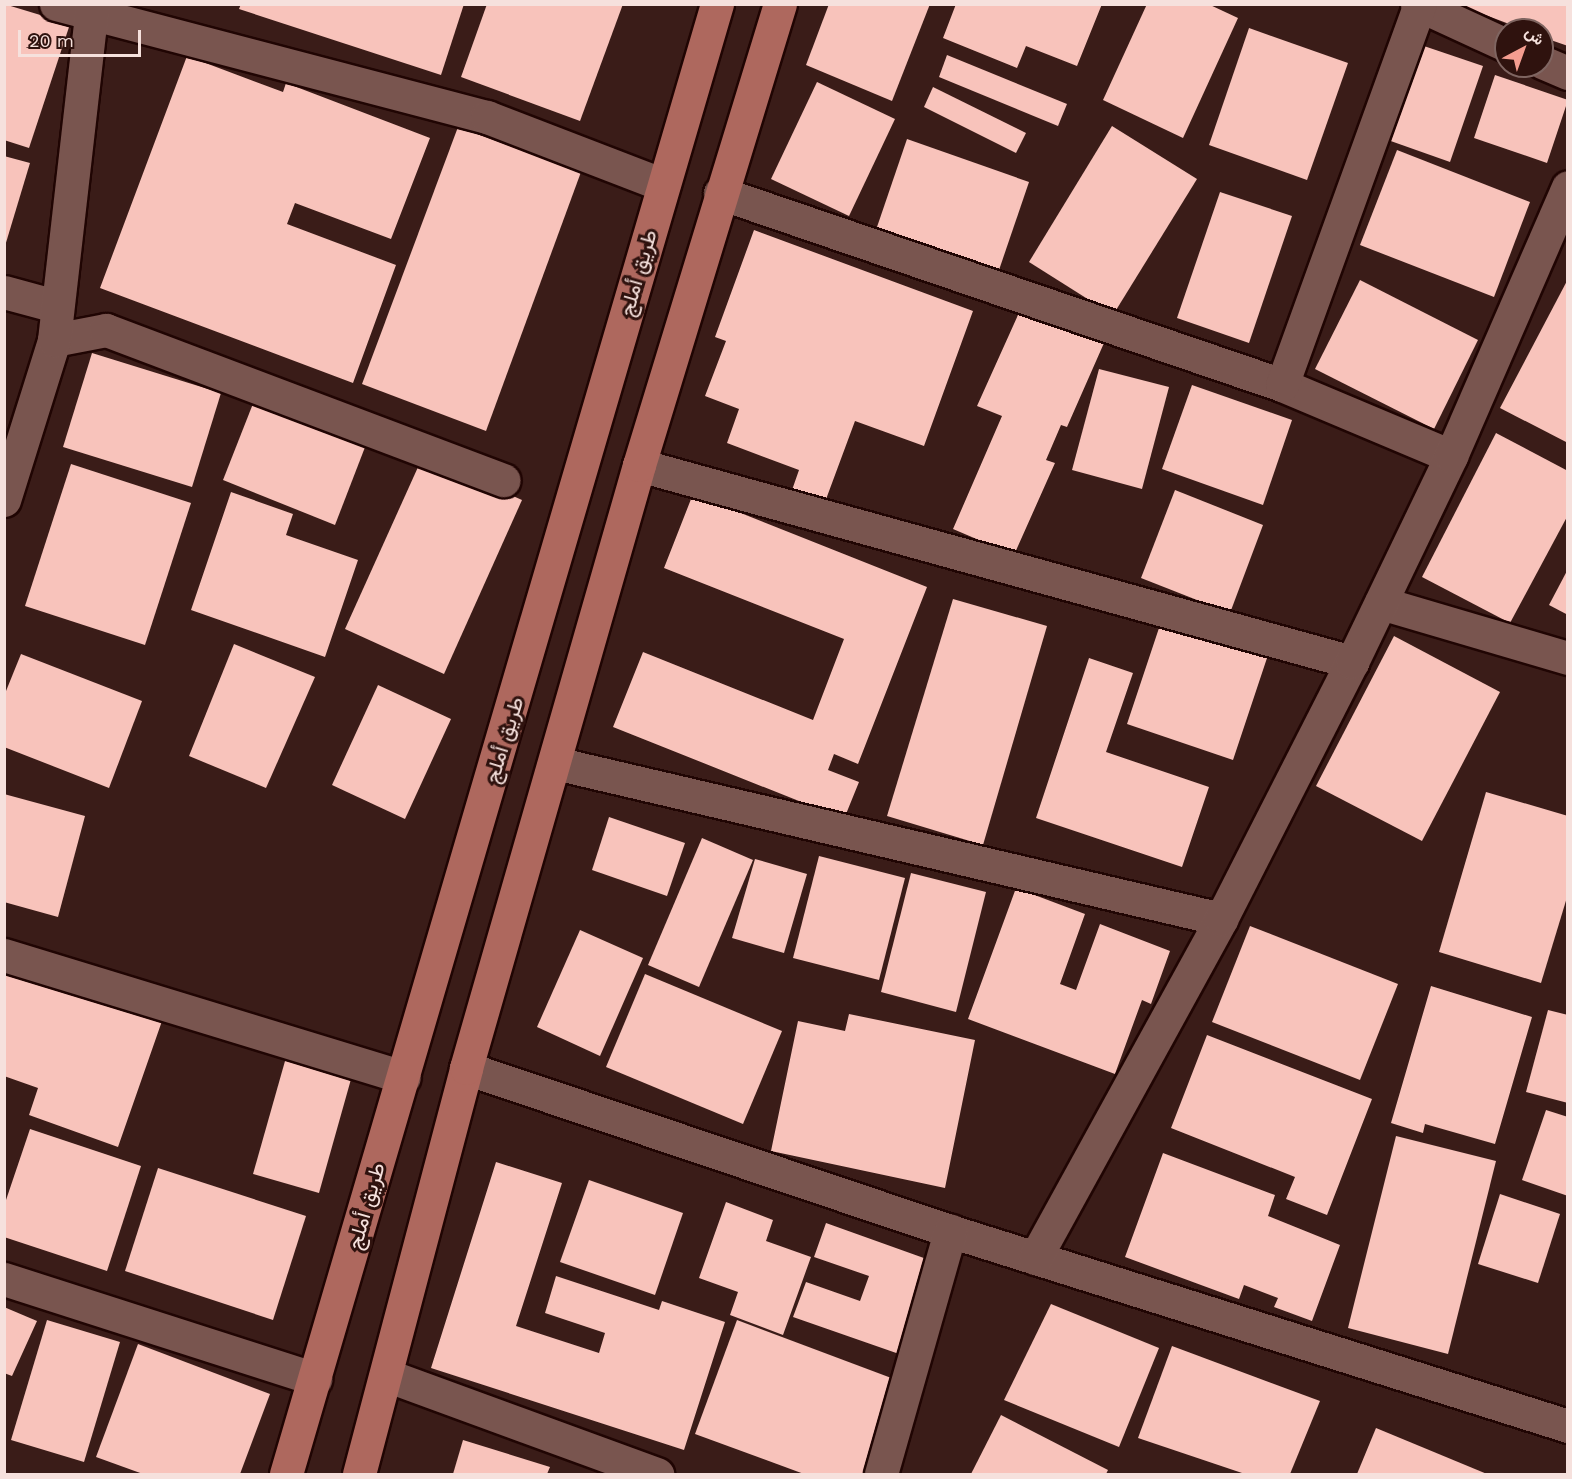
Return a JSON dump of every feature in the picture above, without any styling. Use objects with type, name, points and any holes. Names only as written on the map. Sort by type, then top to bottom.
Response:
[{"type":"highway","name":"طريق أملج","points":[[286,1474],[717,4]]},
{"type":"highway","points":[[358,1474],[386,1376],[466,1068],[639,465],[720,193],[780,4]]},
{"type":"street","points":[[56,4],[90,10],[487,117],[663,185]]},
{"type":"street","points":[[1282,385],[1419,5],[1494,39]]},
{"type":"street","points":[[4,500],[54,340],[90,10]]},
{"type":"street","points":[[1554,67],[1568,73]]},
{"type":"street","points":[[1035,1258],[1221,919],[1352,662],[1450,456],[1568,187]]},
{"type":"street","points":[[720,193],[1282,385],[1450,456]]},
{"type":"street","points":[[4,292],[56,306]]},
{"type":"street","points":[[54,340],[106,330],[504,480]]},
{"type":"street","points":[[639,465],[1352,662]]},
{"type":"street","points":[[1381,603],[1568,658]]},
{"type":"street","points":[[555,763],[1221,919]]},
{"type":"street","points":[[4,955],[404,1077]]},
{"type":"street","points":[[466,1068],[950,1231],[1568,1426]]},
{"type":"street","points":[[881,1474],[950,1231]]},
{"type":"street","points":[[4,1279],[315,1379]]},
{"type":"street","points":[[386,1376],[657,1474]]},
{"type":"building","points":[[4,4],[70,24],[29,148],[4,140]]},
{"type":"building","points":[[241,4],[464,4],[441,75],[239,9]]},
{"type":"building","points":[[487,4],[623,4],[580,121],[461,77]]},
{"type":"building","points":[[829,4],[930,4],[892,101],[806,65]]},
{"type":"building","points":[[956,4],[1102,4],[1077,66],[1026,46],[1017,68],[943,38]]},
{"type":"building","points":[[1147,4],[1208,4],[1238,18],[1183,138],[1103,100]]},
{"type":"building","points":[[1568,4],[1568,46],[1554,41],[1554,18],[1494,18],[1459,5]]},
{"type":"building","points":[[1249,28],[1348,63],[1307,180],[1209,145]]},
{"type":"building","points":[[1418,44],[1483,66],[1450,162],[1385,139]]},
{"type":"building","points":[[947,55],[1067,104],[1058,126],[939,77]]},
{"type":"building","points":[[187,56],[283,92],[286,83],[430,138],[391,239],[295,203],[287,224],[396,265],[353,383],[100,288]]},
{"type":"building","points":[[1494,78],[1504,78],[1568,100],[1547,163],[1474,138]]},
{"type":"building","points":[[817,82],[895,119],[849,216],[771,179]]},
{"type":"building","points":[[933,87],[1026,133],[1016,153],[924,107]]},
{"type":"building","points":[[1112,126],[1197,179],[1113,315],[1029,262]]},
{"type":"building","points":[[458,127],[581,172],[486,431],[362,384]]},
{"type":"building","points":[[907,139],[1029,182],[999,270],[877,227]]},
{"type":"building","points":[[1397,150],[1530,202],[1494,297],[1360,245]]},
{"type":"building","points":[[4,156],[30,163],[5,246],[4,246]]},
{"type":"building","points":[[1220,192],[1292,216],[1249,343],[1177,318]]},
{"type":"building","points":[[754,230],[973,311],[924,446],[855,421],[825,502],[792,490],[799,470],[727,443],[739,409],[705,396],[726,341],[715,337]]},
{"type":"building","points":[[1568,279],[1568,443],[1500,408]]},
{"type":"building","points":[[1360,280],[1478,340],[1434,429],[1315,369]]},
{"type":"building","points":[[1022,306],[1104,343],[1067,427],[1061,425],[1046,460],[1055,463],[1014,555],[953,529],[1002,416],[977,406]]},
{"type":"building","points":[[92,353],[221,393],[192,487],[63,447]]},
{"type":"building","points":[[1099,369],[1169,387],[1142,489],[1072,470]]},
{"type":"building","points":[[1192,385],[1292,420],[1263,505],[1162,469]]},
{"type":"building","points":[[256,396],[367,442],[335,525],[223,480]]},
{"type":"building","points":[[1496,433],[1568,471],[1568,515],[1510,623],[1422,577]]},
{"type":"building","points":[[423,456],[522,500],[444,674],[345,629]]},
{"type":"building","points":[[71,464],[191,503],[145,645],[25,606]]},
{"type":"building","points":[[1175,490],[1263,525],[1230,613],[1141,578]]},
{"type":"building","points":[[231,492],[293,514],[286,535],[358,560],[325,657],[191,610]]},
{"type":"building","points":[[693,494],[927,587],[858,764],[834,754],[828,770],[859,782],[844,819],[613,727],[643,652],[813,720],[844,639],[664,568]]},
{"type":"building","points":[[1568,569],[1568,615],[1549,605]]},
{"type":"building","points":[[953,599],[1047,626],[983,845],[887,816]]},
{"type":"building","points":[[1161,622],[1267,658],[1233,760],[1127,724]]},
{"type":"building","points":[[1394,636],[1500,692],[1422,841],[1316,786]]},
{"type":"building","points":[[234,644],[315,677],[266,788],[189,756]]},
{"type":"building","points":[[21,654],[142,701],[109,788],[4,747],[4,696]]},
{"type":"building","points":[[1089,658],[1133,673],[1106,752],[1209,787],[1182,867],[1036,818]]},
{"type":"building","points":[[378,685],[451,719],[405,819],[332,785]]},
{"type":"building","points":[[1486,792],[1568,816],[1568,894],[1541,983],[1439,952]]},
{"type":"building","points":[[4,794],[85,816],[58,917],[4,902]]},
{"type":"building","points":[[609,817],[685,843],[667,896],[592,870]]},
{"type":"building","points":[[702,838],[753,860],[699,987],[648,965]]},
{"type":"building","points":[[819,856],[905,878],[879,980],[793,958]]},
{"type":"building","points":[[755,859],[807,874],[784,953],[732,938]]},
{"type":"building","points":[[911,873],[986,892],[956,1012],[881,992]]},
{"type":"building","points":[[1016,888],[1085,914],[1060,984],[1076,990],[1100,924],[1170,951],[1151,1004],[1142,1000],[1115,1074],[968,1019]]},
{"type":"building","points":[[1250,926],[1398,984],[1360,1080],[1212,1022]]},
{"type":"building","points":[[580,930],[643,958],[600,1056],[537,1027]]},
{"type":"building","points":[[4,966],[162,1021],[118,1147],[29,1115],[38,1088],[4,1076]]},
{"type":"building","points":[[645,974],[782,1031],[743,1124],[606,1067]]},
{"type":"building","points":[[1431,986],[1532,1017],[1495,1144],[1425,1124],[1423,1133],[1391,1123]]},
{"type":"building","points":[[1548,1010],[1568,1015],[1568,1103],[1526,1092]]},
{"type":"building","points":[[849,1014],[975,1040],[945,1188],[771,1151],[798,1021],[845,1031]]},
{"type":"building","points":[[1207,1035],[1372,1099],[1327,1215],[1286,1199],[1295,1177],[1171,1128]]},
{"type":"building","points":[[287,1054],[353,1072],[319,1193],[253,1174]]},
{"type":"building","points":[[1546,1110],[1568,1117],[1568,1196],[1522,1180]]},
{"type":"building","points":[[30,1129],[141,1166],[107,1271],[4,1237],[4,1206]]},
{"type":"building","points":[[1396,1136],[1496,1161],[1448,1354],[1348,1328]]},
{"type":"building","points":[[1163,1153],[1275,1195],[1268,1216],[1340,1245],[1312,1321],[1274,1307],[1278,1298],[1244,1285],[1239,1299],[1125,1257]]},
{"type":"building","points":[[496,1162],[562,1183],[516,1326],[599,1353],[605,1333],[545,1313],[556,1276],[659,1310],[662,1301],[725,1322],[684,1450],[431,1368]]},
{"type":"building","points":[[158,1168],[306,1216],[273,1320],[125,1271]]},
{"type":"building","points":[[589,1180],[683,1213],[655,1295],[560,1262]]},
{"type":"building","points":[[1500,1194],[1560,1214],[1538,1283],[1478,1264]]},
{"type":"building","points":[[726,1202],[773,1220],[766,1241],[811,1257],[783,1335],[730,1315],[738,1292],[699,1278]]},
{"type":"building","points":[[826,1223],[935,1262],[902,1355],[793,1317],[806,1282],[860,1301],[869,1276],[814,1257]]},
{"type":"building","points":[[1051,1304],[1159,1348],[1119,1447],[1004,1400]]},
{"type":"building","points":[[4,1307],[37,1321],[12,1376],[4,1373]]},
{"type":"building","points":[[47,1320],[120,1342],[84,1462],[11,1440]]},
{"type":"building","points":[[737,1320],[902,1382],[868,1474],[804,1474],[695,1434]]},
{"type":"building","points":[[138,1344],[270,1394],[240,1474],[143,1474],[96,1457]]},
{"type":"building","points":[[1172,1346],[1320,1401],[1290,1474],[1245,1474],[1138,1438]]},
{"type":"building","points":[[1001,1415],[1108,1470],[1106,1474],[971,1474]]},
{"type":"building","points":[[1376,1428],[1487,1474],[1357,1474]]},
{"type":"building","points":[[463,1440],[550,1467],[547,1474],[453,1474]]}]
